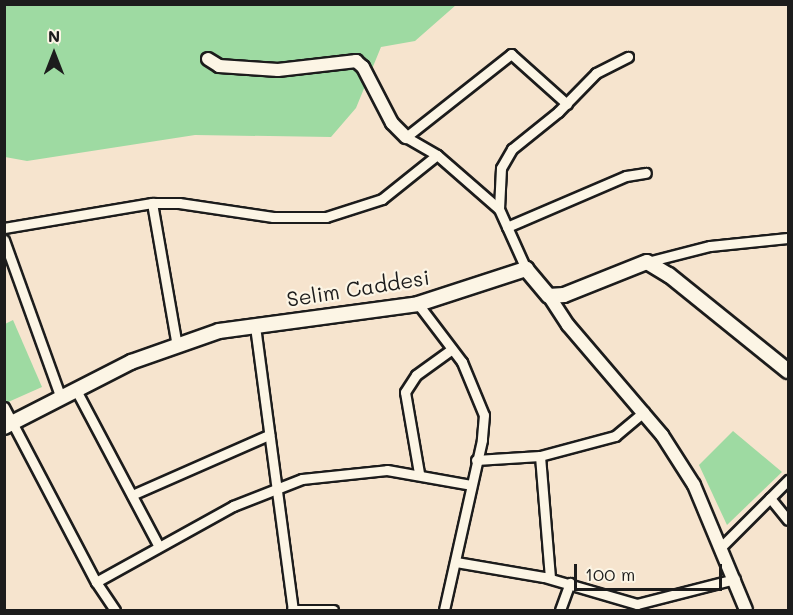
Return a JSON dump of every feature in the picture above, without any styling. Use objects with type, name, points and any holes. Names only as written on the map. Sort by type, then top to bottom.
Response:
[{"type":"main road","points":[[526,269],[549,296],[564,295],[647,262],[669,275],[789,371]]},
{"type":"main road","name":"Selim Caddesi","points":[[8,425],[130,362],[219,331],[418,304],[526,269]]},
{"type":"street","points":[[406,137],[511,54],[567,104]]},
{"type":"street","points":[[499,209],[501,168],[512,149],[567,104],[596,73],[628,57]]},
{"type":"street","points":[[208,59],[219,66],[278,70],[356,61],[363,67],[392,123],[406,137],[437,155],[499,209],[526,269]]},
{"type":"street","points":[[4,228],[152,203],[180,203],[273,217],[326,217],[382,199],[437,155]]},
{"type":"street","points":[[507,227],[616,180],[646,173]]},
{"type":"street","points":[[152,203],[177,346]]},
{"type":"street","points":[[647,262],[710,246],[789,238]]},
{"type":"street","points":[[4,240],[61,398]]},
{"type":"street","points":[[549,296],[568,325],[644,412],[694,485],[746,610]]},
{"type":"street","points":[[418,304],[462,362],[484,415],[456,562],[444,610]]},
{"type":"street","points":[[255,326],[293,610],[333,610]]},
{"type":"street","points":[[419,473],[405,392],[416,375],[452,349]]},
{"type":"street","points":[[76,390],[158,546]]},
{"type":"street","points":[[4,406],[8,425],[96,582],[115,610]]},
{"type":"street","points":[[476,460],[540,456],[615,436],[644,412]]},
{"type":"street","points":[[132,495],[269,435]]},
{"type":"street","points":[[540,456],[550,578]]},
{"type":"street","points":[[96,582],[238,504],[276,491],[286,484],[338,473],[419,473],[471,485]]},
{"type":"street","points":[[721,547],[789,480]]},
{"type":"street","points":[[770,498],[789,520]]},
{"type":"street","points":[[456,562],[550,578],[638,607],[735,579]]},
{"type":"street","points":[[560,610],[570,583]]},
{"type":"street","points":[[610,610],[614,600]]},
{"type":"green space","points":[[4,5],[456,5],[415,41],[381,47],[356,108],[331,137],[195,135],[27,161],[5,157]]},
{"type":"green space","points":[[13,320],[42,387],[6,403],[5,324]]},
{"type":"green space","points":[[733,431],[782,472],[727,525],[699,465]]}]
